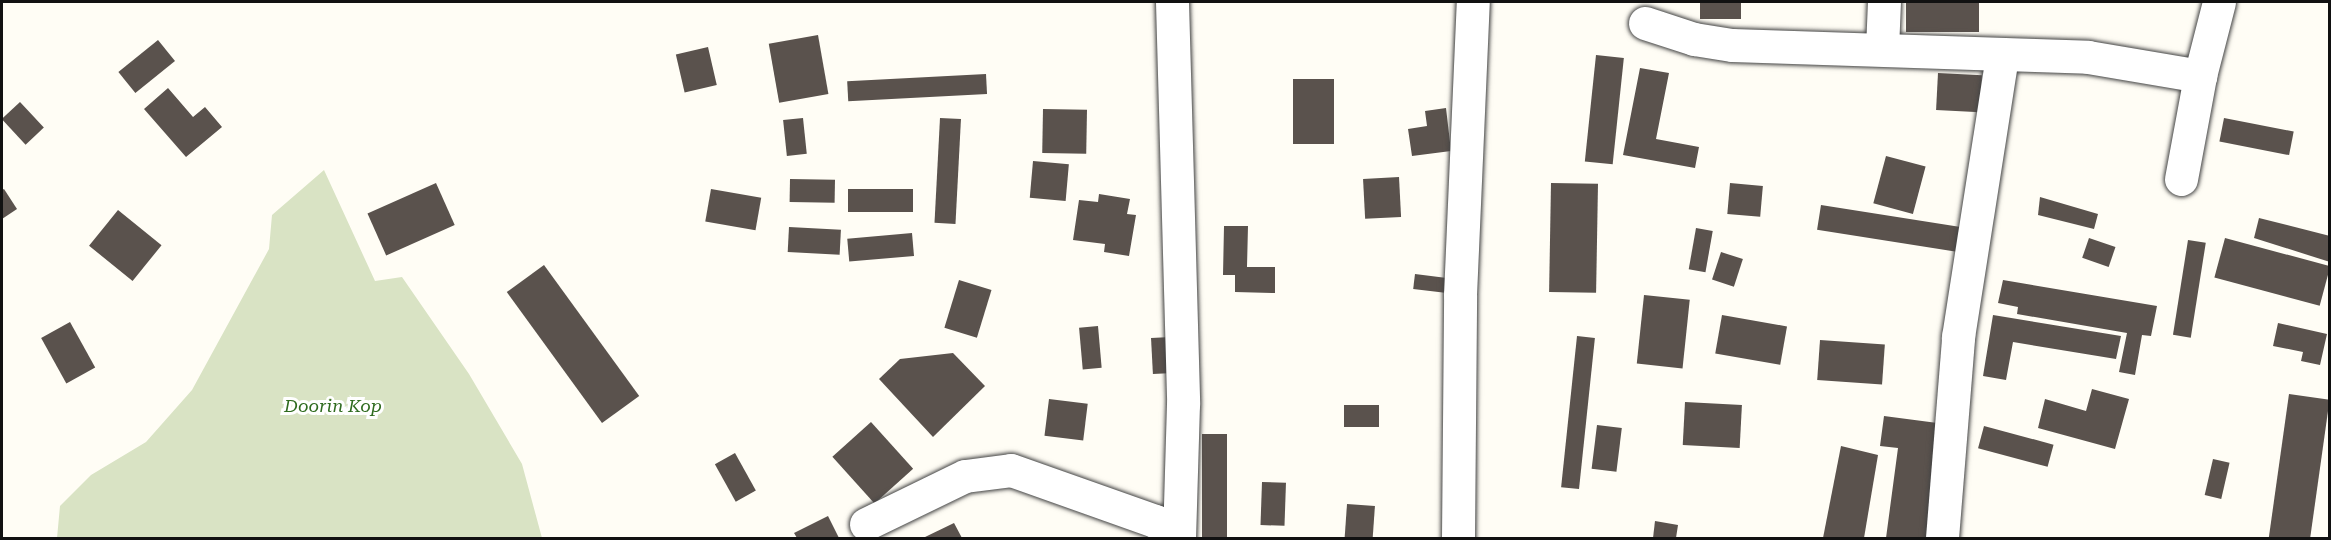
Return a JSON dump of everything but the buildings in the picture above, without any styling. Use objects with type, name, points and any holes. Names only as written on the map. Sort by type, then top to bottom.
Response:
[{"type":"street","points":[[1172,2],[1183,404],[1179,538]]},
{"type":"street","points":[[1458,538],[1460,295],[1473,2]]},
{"type":"street","points":[[1882,49],[1884,2]]},
{"type":"street","points":[[2181,179],[2200,76],[2219,2]]},
{"type":"street","points":[[1645,23],[1694,39],[1732,45],[2088,57],[2200,76]]},
{"type":"street","points":[[1942,538],[1958,337],[2002,55]]},
{"type":"street","points":[[866,524],[965,476],[1011,470],[1155,520],[1179,538]]},
{"type":"green space","name":"Doorin Kop","points":[[324,170],[375,281],[402,277],[469,374],[522,464],[542,538],[57,538],[60,506],[91,475],[146,442],[192,390],[269,249],[272,215]]}]
